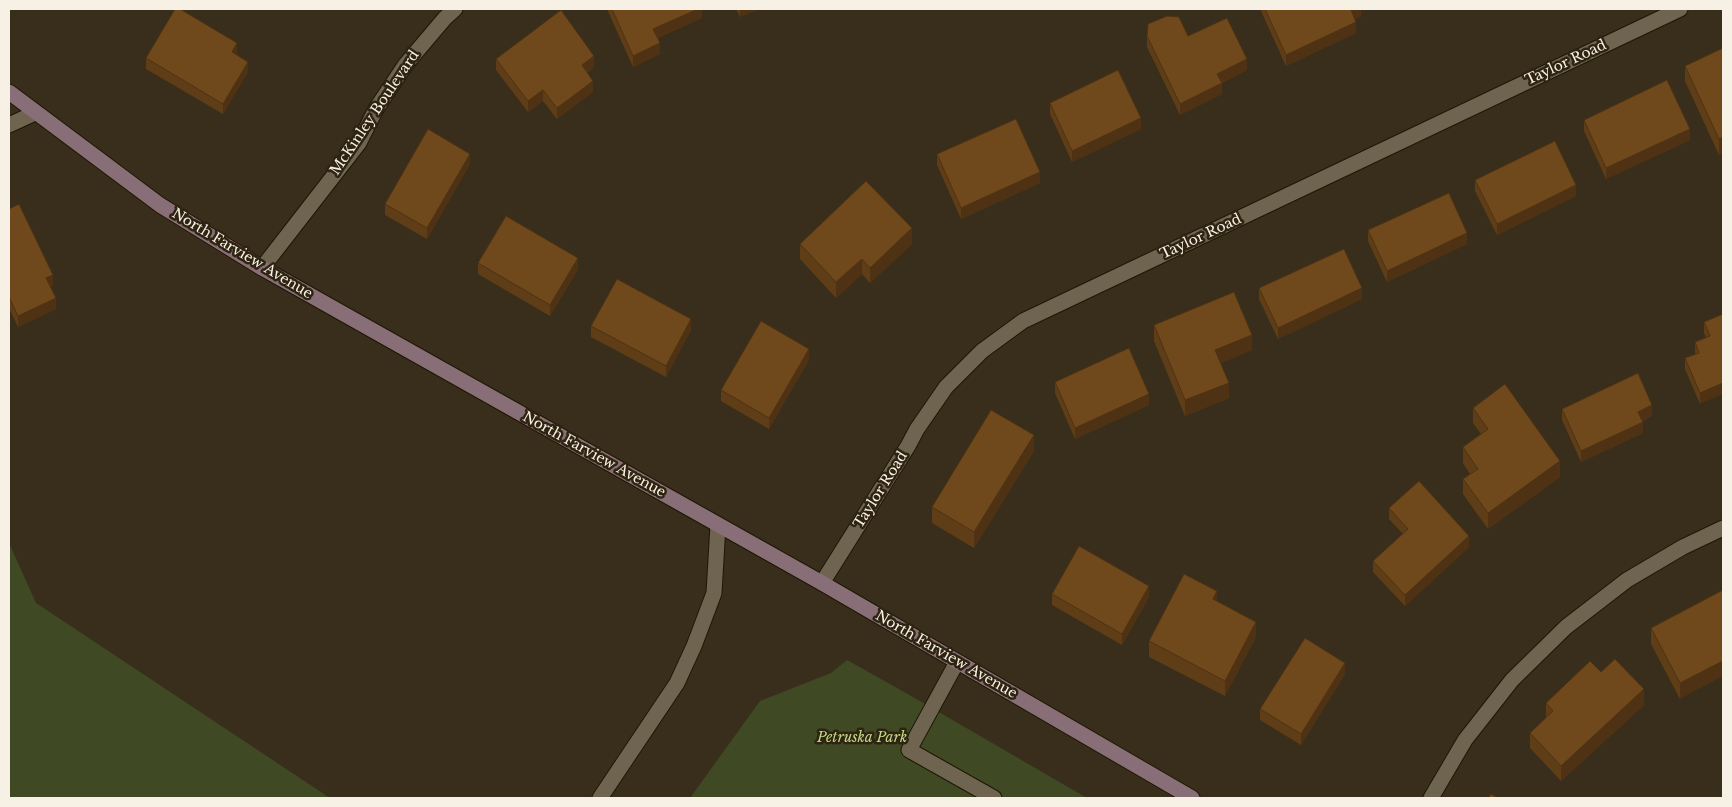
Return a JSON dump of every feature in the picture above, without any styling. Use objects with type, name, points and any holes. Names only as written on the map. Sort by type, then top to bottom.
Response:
[{"type":"street","name":"McKinley Boulevard","points":[[262,268],[359,143],[376,109],[406,64],[455,9]]},
{"type":"street","name":"Taylor Road","points":[[822,583],[917,429],[946,387],[982,351],[1023,321],[1680,9]]},
{"type":"street","name":"North Farview Avenue","points":[[9,92],[160,205],[262,268],[822,583],[1192,798]]},
{"type":"street","points":[[9,125],[35,113]]},
{"type":"street","points":[[600,798],[677,683],[694,646],[714,592],[718,525]]},
{"type":"street","points":[[1431,798],[1471,732],[1512,680],[1566,627],[1627,580],[1683,547],[1723,528]]},
{"type":"street","points":[[958,662],[909,750],[994,798]]},
{"type":"green space","points":[[9,543],[36,603],[330,798],[9,798]]},
{"type":"green space","name":"Petruska Park","points":[[847,660],[1087,798],[690,798],[760,701],[831,673]]},
{"type":"building","points":[[175,9],[180,9],[237,43],[232,52],[248,62],[223,104],[146,58]]},
{"type":"building","points":[[612,9],[698,9],[653,29],[660,43],[633,56]]},
{"type":"building","points":[[1265,9],[1353,9],[1351,10],[1356,22],[1286,55]]},
{"type":"building","points":[[561,10],[594,56],[582,65],[593,81],[557,108],[543,90],[528,101],[496,59]]},
{"type":"building","points":[[1167,16],[1179,17],[1188,36],[1227,18],[1247,59],[1217,74],[1222,83],[1180,104],[1147,36],[1148,24]]},
{"type":"building","points":[[1723,48],[1723,137],[1719,139],[1685,66]]},
{"type":"building","points":[[1118,70],[1141,118],[1072,151],[1050,103]]},
{"type":"building","points":[[1667,80],[1690,129],[1606,168],[1584,120]]},
{"type":"building","points":[[1016,119],[1040,172],[961,208],[937,154]]},
{"type":"building","points":[[428,129],[470,154],[427,228],[385,204]]},
{"type":"building","points":[[1555,141],[1576,185],[1497,224],[1475,180]]},
{"type":"building","points":[[866,181],[912,228],[870,268],[862,259],[836,282],[800,244]]},
{"type":"building","points":[[1449,193],[1467,233],[1387,271],[1368,230]]},
{"type":"building","points":[[19,204],[53,275],[46,278],[56,298],[18,316],[9,297],[9,209]]},
{"type":"building","points":[[506,216],[578,258],[550,305],[478,263]]},
{"type":"building","points":[[1344,249],[1362,288],[1278,328],[1259,288]]},
{"type":"building","points":[[617,279],[691,319],[666,366],[591,326]]},
{"type":"building","points":[[1234,292],[1252,335],[1215,350],[1229,383],[1185,400],[1154,325]]},
{"type":"building","points":[[1723,314],[1723,383],[1700,393],[1685,358],[1699,353],[1695,342],[1710,336],[1704,322]]},
{"type":"building","points":[[761,321],[809,349],[769,418],[721,390]]},
{"type":"building","points":[[1129,348],[1149,394],[1075,428],[1055,382]]},
{"type":"building","points":[[1638,373],[1652,405],[1638,412],[1643,422],[1581,451],[1562,409]]},
{"type":"building","points":[[1505,384],[1560,461],[1488,513],[1463,479],[1478,469],[1463,447],[1488,429],[1473,408]]},
{"type":"building","points":[[991,410],[1034,435],[974,532],[932,507]]},
{"type":"building","points":[[1419,481],[1469,536],[1405,595],[1373,561],[1408,529],[1389,508]]},
{"type":"building","points":[[1079,546],[1149,586],[1122,634],[1052,594]]},
{"type":"building","points":[[1184,574],[1217,591],[1213,599],[1256,622],[1225,681],[1149,641]]},
{"type":"building","points":[[1723,590],[1723,661],[1680,683],[1651,628]]},
{"type":"building","points":[[1305,638],[1345,663],[1301,734],[1260,709]]},
{"type":"building","points":[[1615,659],[1644,689],[1561,766],[1530,733],[1553,711],[1546,703],[1590,661],[1601,672]]},
{"type":"building","points":[[1491,794],[1498,798],[1488,798]]}]
